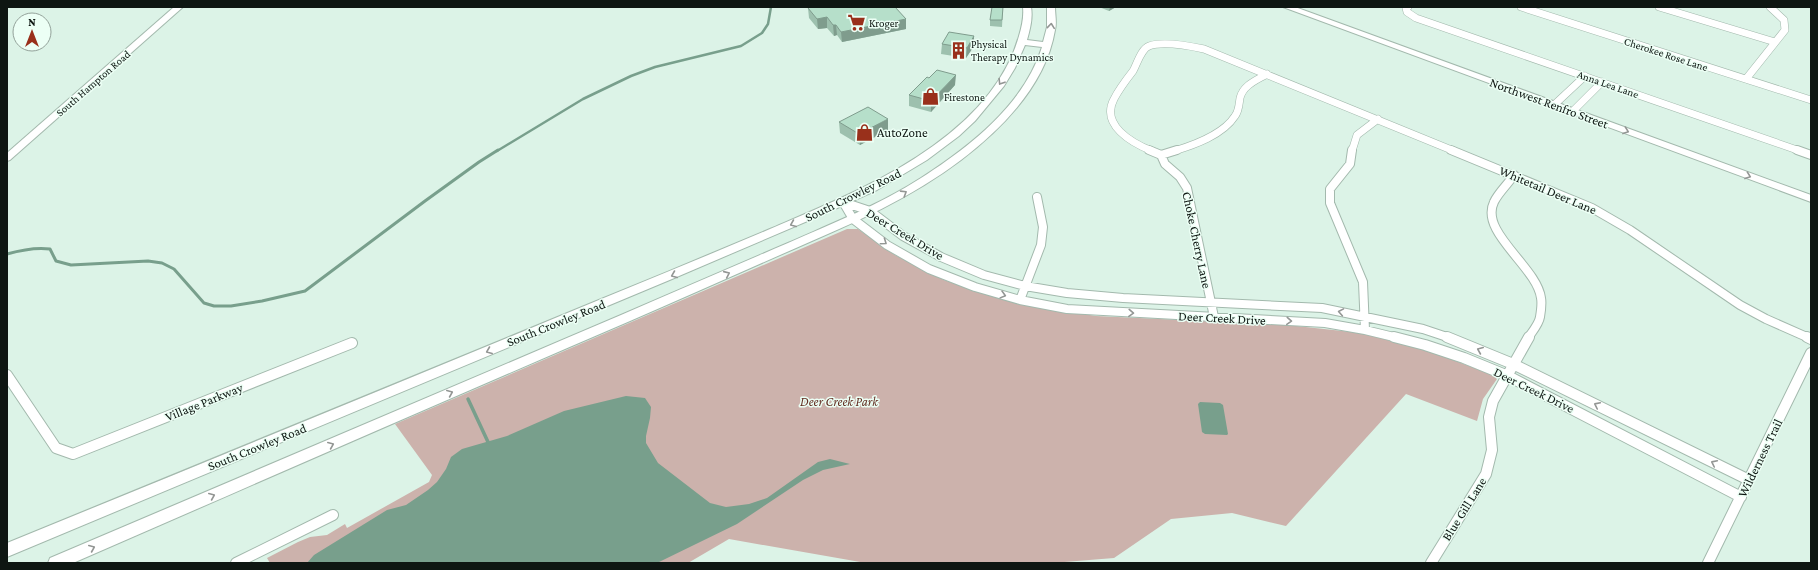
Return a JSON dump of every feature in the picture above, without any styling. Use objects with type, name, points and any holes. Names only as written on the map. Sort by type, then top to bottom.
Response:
[{"type":"main road","name":"South Crowley Road","points":[[7,550],[709,260],[881,184],[924,158],[951,137],[994,94],[1016,60],[1023,42],[1028,7]]},
{"type":"main road","name":"South Crowley Road","points":[[56,563],[870,212],[901,196],[941,170],[971,147],[998,122],[1020,96],[1039,66],[1047,45],[1052,27],[1051,7]]},
{"type":"main road","name":"Northwest Renfro Street","points":[[1287,7],[1557,102]]},
{"type":"main road","name":"Northwest Renfro Street","points":[[1306,7],[1811,199]]},
{"type":"main road","points":[[1023,42],[1047,45]]},
{"type":"main road","name":"Northwest Renfro Street","points":[[1575,109],[1811,190]]},
{"type":"street","name":"South Hampton Road","points":[[7,158],[179,7]]},
{"type":"street","name":"Cherokee Rose Lane","points":[[1521,7],[1811,100]]},
{"type":"street","points":[[1659,7],[1775,42]]},
{"type":"street","points":[[1746,79],[1785,30],[1784,20],[1770,7]]},
{"type":"street","name":"Anna Lea Lane","points":[[1407,10],[1416,18],[1811,155]]},
{"type":"street","name":"Choke Cherry Lane","points":[[1214,317],[1187,188],[1180,177],[1165,164],[1160,155],[1138,146],[1118,131],[1113,123],[1111,106],[1113,100],[1139,61],[1143,50],[1149,46],[1160,44],[1191,45],[1267,74]]},
{"type":"street","points":[[1160,155],[1185,148],[1219,130],[1237,114],[1241,93],[1247,86],[1267,74]]},
{"type":"street","name":"Whitetail Deer Lane","points":[[1267,74],[1514,175],[1616,220],[1739,304],[1788,330],[1811,339]]},
{"type":"street","points":[[1557,102],[1585,76]]},
{"type":"street","points":[[1575,109],[1602,82]]},
{"type":"street","points":[[1365,330],[1363,282],[1330,203],[1330,189],[1350,164],[1352,149],[1357,136],[1378,119]]},
{"type":"street","name":"Blue Gill Lane","points":[[1431,563],[1486,474],[1492,450],[1489,417],[1494,401],[1513,364],[1540,318],[1541,298],[1537,286],[1527,269],[1502,238],[1491,220],[1493,203],[1514,175]]},
{"type":"street","points":[[1020,300],[1041,245],[1043,227],[1037,197]]},
{"type":"street","name":"Deer Creek Drive","points":[[843,202],[870,212],[903,236],[941,257],[984,275],[1025,286],[1068,293],[1322,308],[1423,329],[1469,345],[1513,364],[1749,480]]},
{"type":"street","name":"Deer Creek Drive","points":[[843,202],[853,219],[887,245],[929,269],[975,287],[1020,300],[1067,309],[1325,323],[1365,330],[1425,345],[1464,358],[1508,376],[1741,497]]},
{"type":"street","name":"Village Parkway","points":[[7,375],[56,448],[73,454],[352,343]]},
{"type":"street","name":"Wilderness Trail","points":[[1708,563],[1811,353]]},
{"type":"street","points":[[236,563],[333,515]]},
{"type":"green space","name":"Deer Creek Park","points":[[847,229],[858,229],[895,255],[944,280],[982,293],[1026,305],[1096,316],[1287,325],[1361,333],[1429,351],[1493,375],[1497,379],[1483,399],[1477,421],[1406,394],[1286,526],[1232,513],[1171,519],[1114,558],[1052,563],[866,563],[729,539],[688,563],[270,563],[267,558],[310,537],[327,535],[345,524],[347,528],[429,482],[432,475],[395,424]]},
{"type":"shaded area","points":[[626,396],[645,398],[651,407],[646,443],[658,463],[710,503],[726,507],[749,504],[767,498],[818,462],[830,459],[850,464],[823,470],[803,480],[737,524],[657,563],[307,563],[314,555],[387,510],[406,505],[428,490],[437,482],[446,469],[451,457],[462,449],[507,436],[564,411]]},
{"type":"shaded area","points":[[1200,402],[1220,403],[1223,405],[1227,435],[1205,434],[1202,432],[1198,404]]},
{"type":"building","name":"Kroger","points":[[895,7],[906,19],[841,32],[827,17],[817,19],[808,8]]},
{"type":"building","points":[[992,7],[1003,7],[1002,20],[990,20]]},
{"type":"building","points":[[949,32],[974,36],[967,48],[942,44]]},
{"type":"building","points":[[937,70],[956,75],[931,101],[909,95],[927,77],[929,78]]},
{"type":"building","points":[[868,107],[888,119],[859,134],[839,122]]},
{"type":"waterway","points":[[497,151],[583,99],[631,76],[655,67],[741,46],[762,33],[768,24],[771,7]]},
{"type":"waterway","points":[[7,254],[28,249],[44,248],[50,249],[56,261],[71,265],[148,261],[162,263],[174,269],[204,303],[214,306],[231,306],[262,301],[305,291],[425,201],[498,150]]},
{"type":"waterway","points":[[468,399],[488,442]]},
{"type":"place","name":"Kroger","points":[[856,23]]},
{"type":"place","name":"Physical Therapy Dynamics","points":[[958,50]]},
{"type":"place","name":"Firestone","points":[[931,97]]},
{"type":"place","name":"AutoZone","points":[[864,132]]}]
